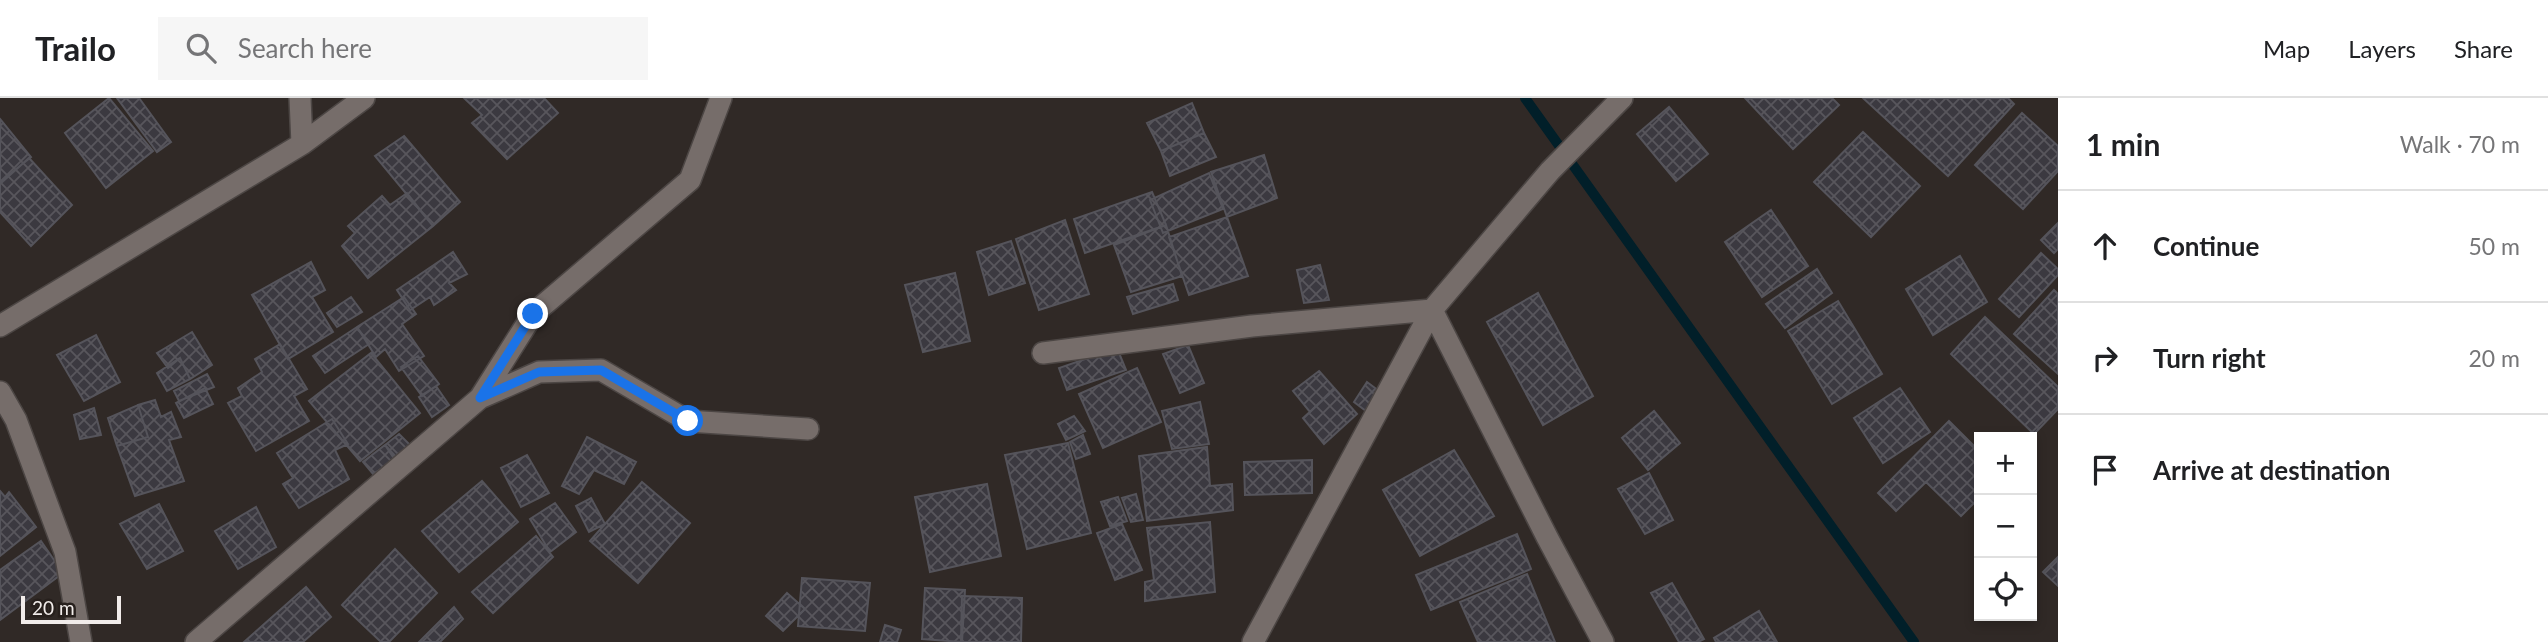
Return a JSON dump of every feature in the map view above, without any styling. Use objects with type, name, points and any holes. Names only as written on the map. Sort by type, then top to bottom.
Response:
[{"type":"street","points":[[300,98],[302,144]]},
{"type":"street","points":[[0,326],[302,144],[364,98]]},
{"type":"street","points":[[480,398],[533,314],[690,180],[721,98]]},
{"type":"street","points":[[1253,642],[1432,310],[1550,171],[1622,98]]},
{"type":"street","points":[[1043,354],[1252,326],[1432,310]]},
{"type":"street","points":[[1432,310],[1603,642]]},
{"type":"street","points":[[196,642],[480,398],[539,372],[601,370],[688,421],[808,429]]},
{"type":"street","points":[[0,392],[8,427],[65,552],[81,642]]},
{"type":"building","points":[[109,98],[153,151],[106,188],[65,133]]},
{"type":"building","points":[[117,98],[139,98],[171,142],[157,152]]},
{"type":"building","points":[[464,98],[544,98],[558,113],[507,159],[472,123],[482,115]]},
{"type":"building","points":[[1745,98],[1832,98],[1839,105],[1793,149]]},
{"type":"building","points":[[1863,98],[2008,98],[2014,104],[1948,176]]},
{"type":"building","points":[[1192,103],[1204,133],[1161,151],[1147,123]]},
{"type":"building","points":[[1669,107],[1708,154],[1676,181],[1637,134]]},
{"type":"building","points":[[2022,113],[2058,146],[2058,171],[2023,209],[1975,165]]},
{"type":"building","points":[[0,119],[31,157],[0,182]]},
{"type":"building","points":[[1863,132],[1920,186],[1871,237],[1814,182]]},
{"type":"building","points":[[1204,133],[1216,157],[1170,176],[1161,151]]},
{"type":"building","points":[[404,136],[460,202],[433,226],[375,156]]},
{"type":"building","points":[[1264,155],[1277,198],[1227,217],[1211,172]]},
{"type":"building","points":[[29,158],[72,205],[31,246],[0,212],[0,184]]},
{"type":"building","points":[[1209,173],[1223,209],[1163,233],[1150,200]]},
{"type":"building","points":[[1152,192],[1166,225],[1085,253],[1074,219]]},
{"type":"building","points":[[407,193],[433,226],[368,278],[342,246],[355,233],[348,226],[382,196],[390,205]]},
{"type":"building","points":[[1771,210],[1808,266],[1762,297],[1725,242]]},
{"type":"building","points":[[1227,217],[1248,276],[1189,295],[1169,237]]},
{"type":"building","points":[[1065,220],[1089,294],[1039,310],[1016,239]]},
{"type":"building","points":[[2058,223],[2058,249],[2054,253],[2041,240]]},
{"type":"building","points":[[1166,225],[1182,276],[1131,292],[1114,245]]},
{"type":"building","points":[[1011,241],[1025,283],[989,295],[977,252]]},
{"type":"building","points":[[453,252],[467,274],[449,283],[456,290],[434,305],[430,297],[410,310],[397,290]]},
{"type":"building","points":[[2041,253],[2058,269],[2058,275],[2019,317],[1999,299]]},
{"type":"building","points":[[1960,256],[1987,302],[1933,335],[1906,289]]},
{"type":"building","points":[[311,262],[325,290],[312,297],[333,332],[288,359],[252,295]]},
{"type":"building","points":[[1320,265],[1329,300],[1304,303],[1297,270]]},
{"type":"building","points":[[1817,269],[1832,293],[1785,328],[1766,304]]},
{"type":"building","points":[[955,273],[970,341],[923,352],[905,285]]},
{"type":"building","points":[[1173,284],[1178,300],[1133,314],[1127,297]]},
{"type":"building","points":[[2054,290],[2058,294],[2058,374],[2014,334]]},
{"type":"building","points":[[1538,293],[1593,396],[1543,425],[1487,322]]},
{"type":"building","points":[[351,297],[362,312],[337,327],[327,313]]},
{"type":"building","points":[[404,297],[416,314],[402,324],[424,356],[399,371],[385,349],[376,357],[357,327]]},
{"type":"building","points":[[1838,301],[1882,374],[1832,404],[1788,331]]},
{"type":"building","points":[[1985,317],[2058,387],[2058,409],[2036,432],[2032,432],[1951,354]]},
{"type":"building","points":[[357,327],[369,344],[325,373],[313,356]]},
{"type":"building","points":[[192,332],[212,365],[190,379],[180,358],[168,368],[157,353]]},
{"type":"building","points":[[96,335],[120,382],[84,401],[57,355]]},
{"type":"building","points":[[280,344],[307,389],[294,396],[309,421],[256,451],[228,403],[242,396],[238,388],[262,372],[255,359]]},
{"type":"building","points":[[1188,345],[1204,383],[1180,393],[1163,354]]},
{"type":"building","points":[[1117,348],[1126,370],[1067,390],[1059,368]]},
{"type":"building","points":[[371,353],[420,413],[360,461],[309,401]]},
{"type":"building","points":[[418,356],[439,384],[422,396],[401,367]]},
{"type":"building","points":[[180,358],[190,379],[167,391],[157,373]]},
{"type":"building","points":[[1137,368],[1161,422],[1103,448],[1079,394]]},
{"type":"building","points":[[1319,371],[1335,389],[1310,412],[1293,391]]},
{"type":"building","points":[[207,374],[214,387],[179,401],[174,391]]},
{"type":"building","points":[[1367,382],[1383,394],[1370,414],[1354,402]]},
{"type":"building","points":[[436,386],[449,405],[432,417],[419,397]]},
{"type":"building","points":[[205,388],[213,404],[184,418],[176,403]]},
{"type":"building","points":[[1900,388],[1930,432],[1883,463],[1854,418]]},
{"type":"building","points":[[1335,389],[1357,414],[1324,444],[1303,418]]},
{"type":"building","points":[[155,400],[161,417],[171,412],[181,437],[169,440],[184,481],[135,496],[117,446],[148,437],[138,405]]},
{"type":"building","points":[[1200,402],[1209,444],[1172,449],[1162,411]]},
{"type":"building","points":[[138,405],[148,437],[117,446],[108,418]]},
{"type":"building","points":[[94,408],[101,435],[80,439],[74,415]]},
{"type":"building","points":[[1654,411],[1680,443],[1648,470],[1622,438]]},
{"type":"building","points":[[1074,416],[1085,431],[1066,440],[1058,424]]},
{"type":"building","points":[[332,419],[348,444],[335,450],[349,479],[299,508],[283,484],[293,478],[277,453]]},
{"type":"building","points":[[1949,421],[1974,446],[1974,503],[1961,516],[1926,482],[1896,511],[1878,493]]},
{"type":"building","points":[[399,434],[410,445],[397,458],[385,445]]},
{"type":"building","points":[[1083,435],[1090,454],[1076,459],[1070,442]]},
{"type":"building","points":[[587,437],[636,462],[624,484],[594,470],[579,494],[562,486]]},
{"type":"building","points":[[1068,443],[1091,533],[1027,549],[1005,455]]},
{"type":"building","points":[[385,445],[395,460],[373,474],[363,462]]},
{"type":"building","points":[[1207,447],[1210,486],[1232,484],[1233,510],[1147,521],[1139,456]]},
{"type":"building","points":[[1454,450],[1494,516],[1420,556],[1383,490]]},
{"type":"building","points":[[527,455],[549,493],[521,507],[501,468]]},
{"type":"building","points":[[1312,460],[1312,493],[1245,495],[1244,462]]},
{"type":"building","points":[[1649,473],[1673,520],[1645,534],[1618,489]]},
{"type":"building","points":[[482,481],[518,522],[459,572],[422,531]]},
{"type":"building","points":[[642,482],[690,523],[638,583],[590,541]]},
{"type":"building","points":[[987,484],[1001,556],[930,572],[915,497]]},
{"type":"building","points":[[0,491],[5,497],[9,492],[36,527],[0,556]]},
{"type":"building","points":[[1136,494],[1143,520],[1131,522],[1122,498]]},
{"type":"building","points":[[1118,497],[1127,521],[1110,526],[1101,502]]},
{"type":"building","points":[[591,498],[605,524],[589,532],[576,506]]},
{"type":"building","points":[[555,503],[576,532],[550,552],[530,519]]},
{"type":"building","points":[[159,504],[183,551],[147,569],[120,524]]},
{"type":"building","points":[[256,507],[276,547],[238,569],[215,531]]},
{"type":"building","points":[[1210,522],[1215,592],[1145,601],[1145,582],[1154,580],[1147,528]]},
{"type":"building","points":[[1122,524],[1142,570],[1115,580],[1097,533]]},
{"type":"building","points":[[1517,534],[1531,569],[1431,610],[1416,575]]},
{"type":"building","points":[[536,536],[553,557],[493,613],[472,592]]},
{"type":"building","points":[[41,541],[63,573],[0,620],[0,570]]},
{"type":"building","points":[[395,549],[437,593],[389,642],[381,642],[342,605]]},
{"type":"building","points":[[2058,557],[2058,586],[2043,572]]},
{"type":"building","points":[[1527,574],[1555,642],[1478,642],[1460,602]]},
{"type":"building","points":[[802,578],[870,583],[865,631],[798,626]]},
{"type":"building","points":[[1672,583],[1704,639],[1698,642],[1679,642],[1651,593]]},
{"type":"building","points":[[306,587],[331,617],[303,642],[244,642]]},
{"type":"building","points":[[925,588],[965,590],[962,642],[922,639]]},
{"type":"building","points":[[787,593],[805,609],[783,631],[766,616]]},
{"type":"building","points":[[962,596],[1022,598],[1021,642],[961,642]]},
{"type":"building","points":[[454,607],[463,619],[440,642],[419,642]]},
{"type":"building","points":[[1759,611],[1777,642],[1716,642],[1714,638]]},
{"type":"building","points":[[885,625],[901,630],[897,642],[880,642]]},
{"type":"waterway","points":[[1525,98],[1914,642]]},
{"type":"route","points":[[533,314],[480,398],[539,372],[601,370],[688,421]]}]
